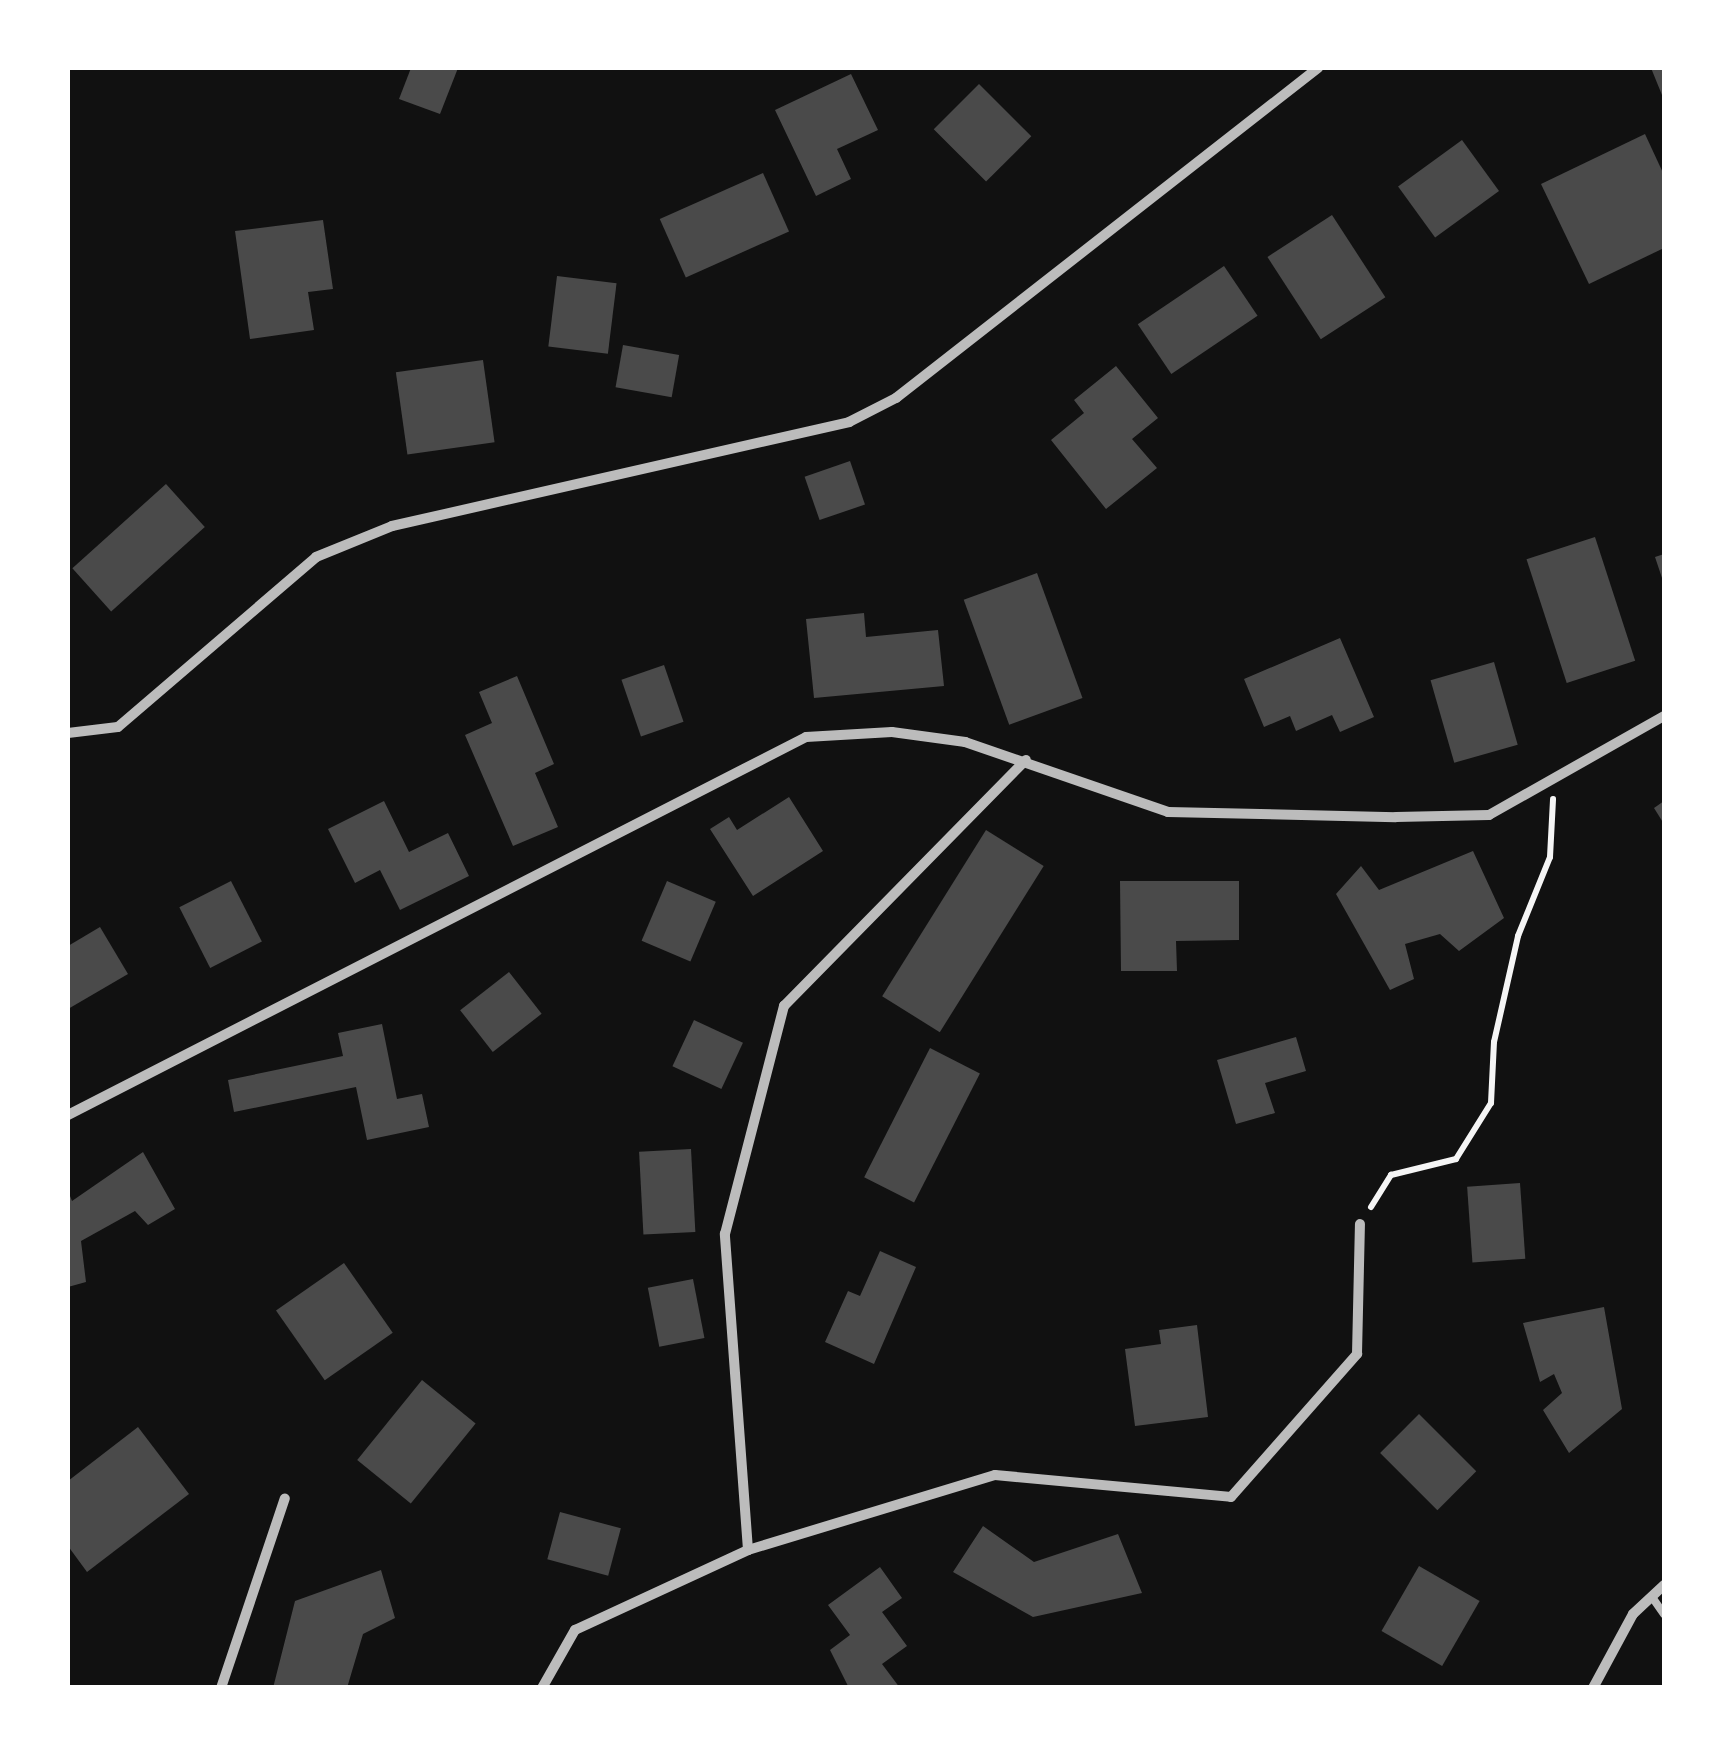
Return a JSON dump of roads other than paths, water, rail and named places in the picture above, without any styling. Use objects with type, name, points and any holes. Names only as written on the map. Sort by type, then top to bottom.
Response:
[{"type":"street","points":[[68,733],[118,726],[316,557],[392,526],[849,422],[896,398],[1318,68]]},
{"type":"street","points":[[68,1115],[806,737],[892,732],[1026,760],[1168,812],[1489,815],[1664,716]]},
{"type":"street","points":[[748,1550],[725,1234],[784,1006],[1026,760]]},
{"type":"street","points":[[542,1688],[575,1630],[748,1550],[995,1475],[1232,1497],[1357,1354],[1360,1224]]},
{"type":"street","points":[[221,1688],[285,1498]]},
{"type":"street","points":[[1593,1688],[1652,1597],[1664,1585]]},
{"type":"lane","points":[[1652,1597],[1664,1614]]}]
